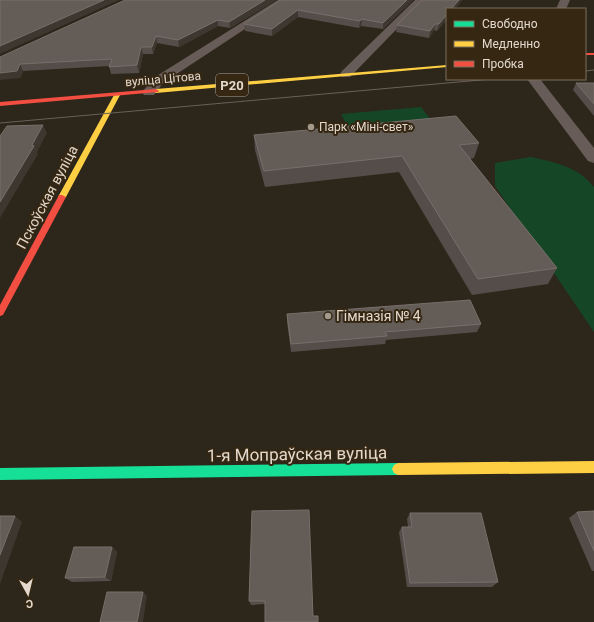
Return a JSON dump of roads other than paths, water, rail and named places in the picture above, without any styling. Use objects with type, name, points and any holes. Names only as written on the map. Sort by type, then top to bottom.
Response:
[{"type":"street","points":[[149,92],[159,80],[284,0]]},
{"type":"street","points":[[346,74],[420,0]]},
{"type":"street","name":"вуліца Цітова","points":[[0,104],[446,66]]},
{"type":"street","points":[[534,80],[594,158]]},
{"type":"street","name":"Пскоўская вуліца","points":[[0,313],[117,95]]},
{"type":"street","name":"1-я Мопраўская вуліца","points":[[0,474],[594,467]]},
{"type":"tram line","points":[[586,71],[594,70]]},
{"type":"tram line","points":[[0,123],[481,80]]},
{"type":"place","name":"Парк «Міні-свет»","points":[[311,127]]},
{"type":"place","name":"Гімназія № 4","points":[[328,316]]}]
